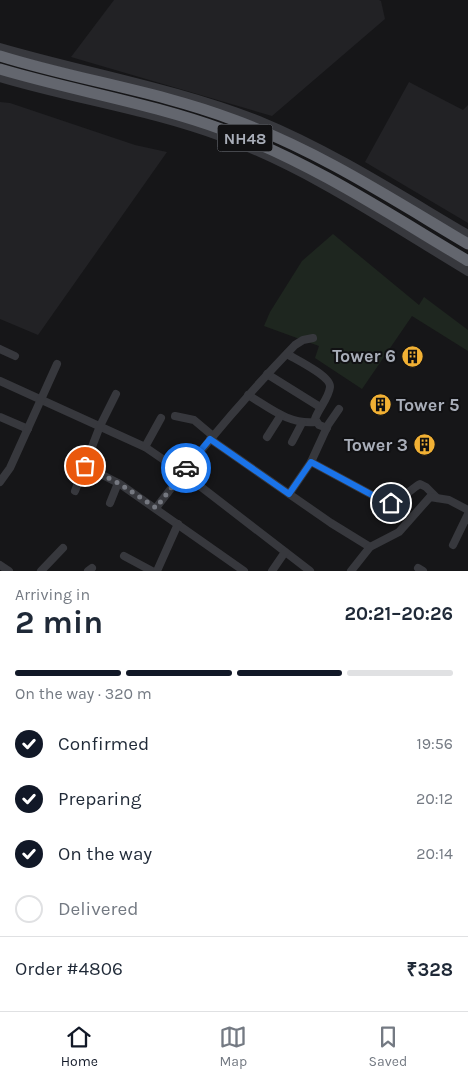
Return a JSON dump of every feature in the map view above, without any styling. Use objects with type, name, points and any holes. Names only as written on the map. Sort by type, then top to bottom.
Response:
[{"type":"highway","name":"NH48","points":[[0,56],[174,100],[256,128],[331,164],[468,244]]},
{"type":"highway","name":"NH48","points":[[0,69],[60,86],[182,115],[255,142],[332,180],[468,261]]},
{"type":"street","points":[[0,47],[184,94],[258,120],[297,137],[337,158],[468,234]]},
{"type":"street","points":[[0,78],[69,97],[174,122],[271,158],[318,182],[468,272]]},
{"type":"street","points":[[156,508],[248,395],[295,345],[302,340],[313,338]]},
{"type":"street","points":[[0,349],[15,356]]},
{"type":"street","points":[[286,354],[323,375],[329,381],[329,391],[320,407],[315,419],[316,422]]},
{"type":"street","points":[[0,482],[10,468],[57,364]]},
{"type":"street","points":[[268,374],[320,407]]},
{"type":"street","points":[[0,381],[145,447],[183,473],[310,571]]},
{"type":"street","points":[[75,491],[100,426],[116,394]]},
{"type":"street","points":[[248,395],[293,421],[316,422],[327,428]]},
{"type":"street","points":[[289,494],[311,462],[327,428],[339,409]]},
{"type":"street","points":[[266,437],[282,415]]},
{"type":"street","points":[[0,416],[28,429]]},
{"type":"street","points":[[175,416],[194,420],[212,437],[289,494],[370,547]]},
{"type":"street","points":[[145,447],[161,418]]},
{"type":"street","points":[[292,442],[302,422]]},
{"type":"street","points":[[311,462],[387,503],[391,503],[405,495],[420,484],[437,498]]},
{"type":"street","points":[[85,466],[118,483],[156,508],[244,571]]},
{"type":"street","points":[[110,503],[118,483]]},
{"type":"street","points":[[351,571],[370,547],[399,532],[430,497],[449,500],[468,510]]},
{"type":"street","points":[[453,545],[468,514]]},
{"type":"street","points":[[157,571],[178,524]]},
{"type":"street","points":[[41,571],[63,548]]},
{"type":"street","points":[[272,571],[285,552]]},
{"type":"street","points":[[124,556],[152,571]]},
{"type":"street","points":[[0,565],[9,571]]},
{"type":"shaded area","points":[[114,0],[379,0],[381,1],[385,19],[272,116],[71,57]]},
{"type":"shaded area","points":[[409,82],[463,110],[468,105],[468,223],[365,162]]},
{"type":"shaded area","points":[[0,102],[10,103],[135,145],[167,152],[38,335],[0,319]]},
{"type":"shaded area","points":[[333,234],[419,305],[424,297],[468,330],[468,351],[412,316],[362,389],[315,358],[319,346],[264,326],[270,312],[302,261]]},
{"type":"way so far","points":[[85,466],[120,484],[156,508],[186,468]]},
{"type":"place","name":"Tower 6","points":[[412,356]]},
{"type":"place","name":"Tower 5","points":[[380,405]]},
{"type":"place","name":"Tower 3","points":[[424,445]]},
{"type":"route","points":[[186,468],[210,439],[289,494],[311,462],[387,503],[391,503]]}]
